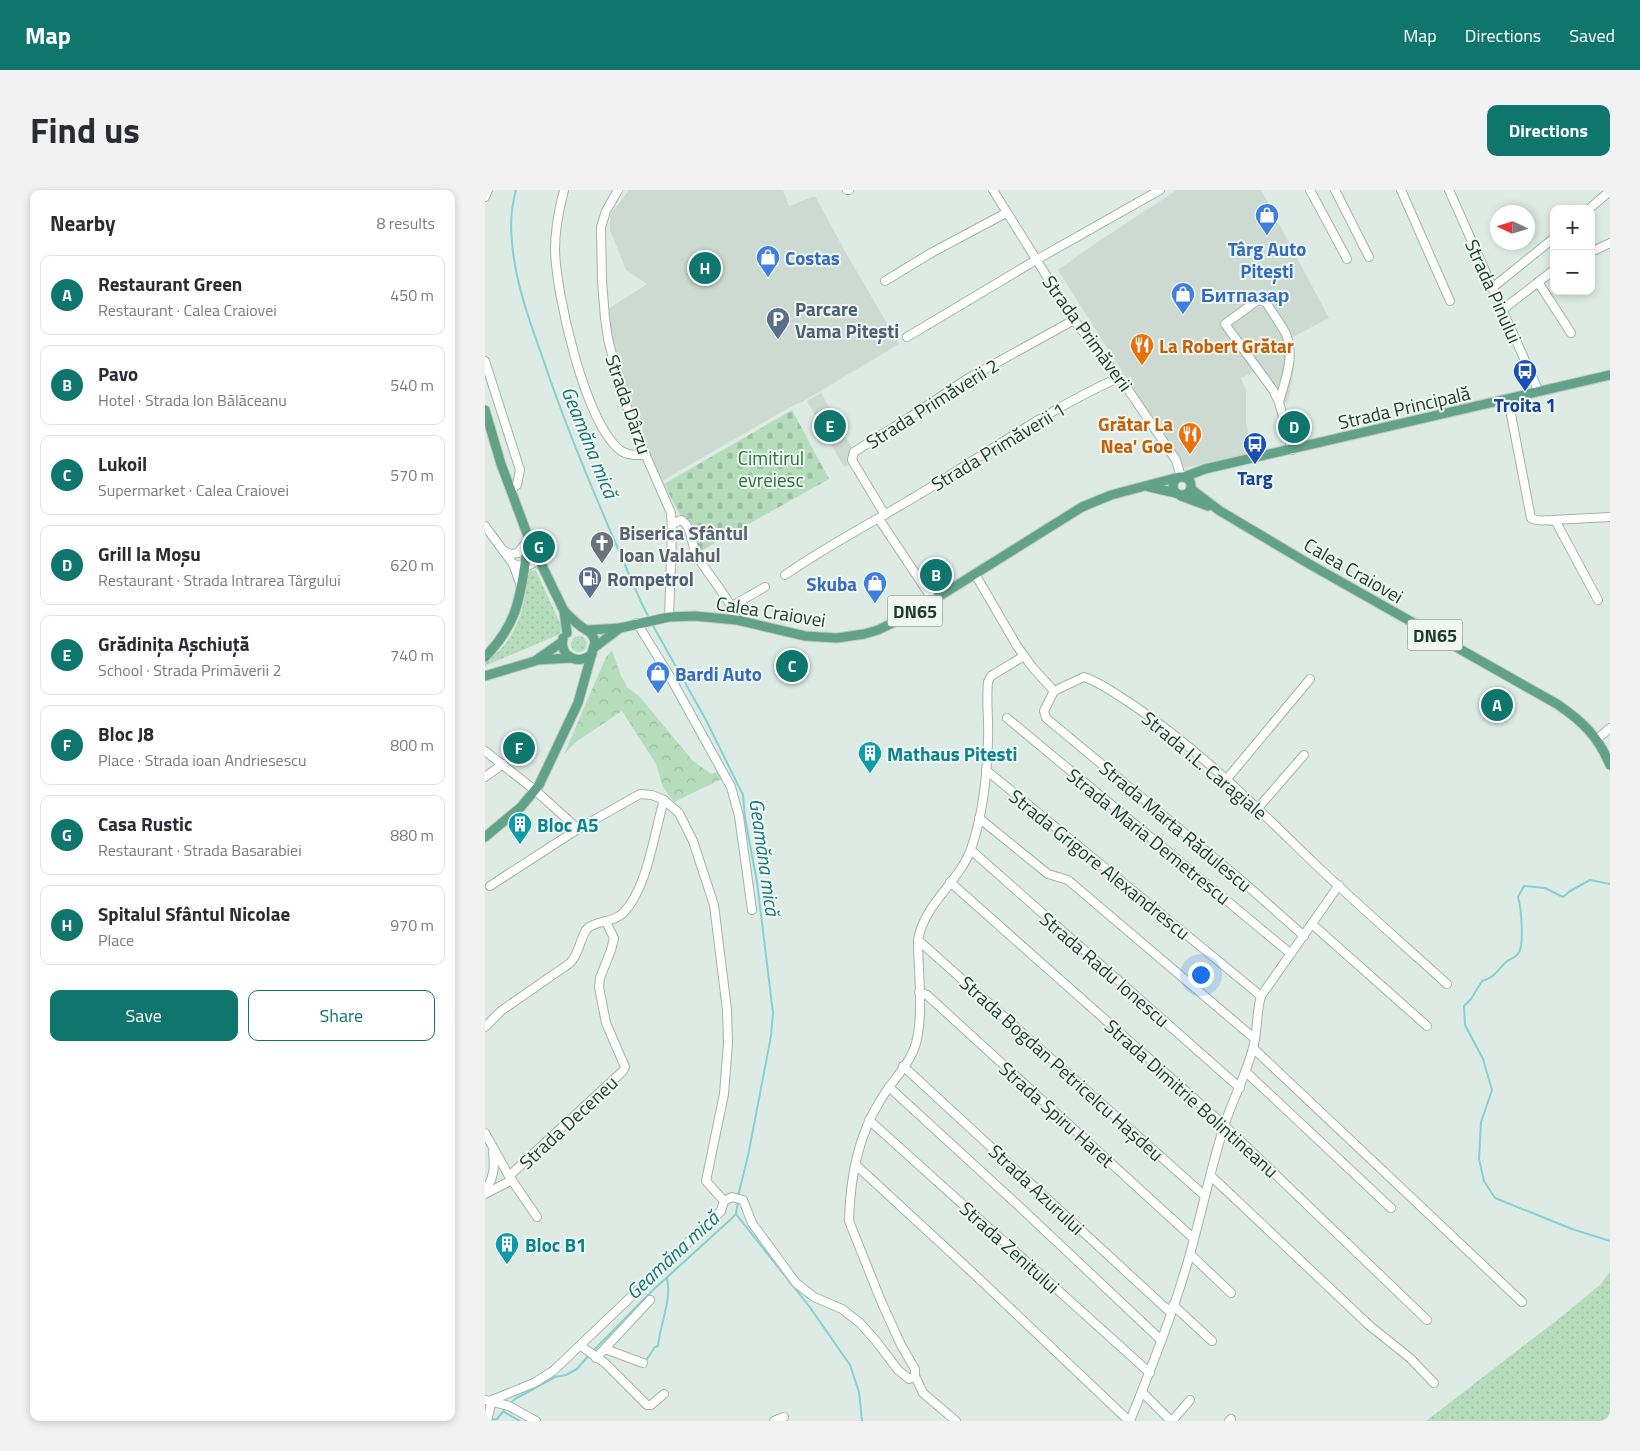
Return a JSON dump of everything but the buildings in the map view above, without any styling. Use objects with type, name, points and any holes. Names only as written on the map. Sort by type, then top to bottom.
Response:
[{"type":"main road","name":"Strada Principală","points":[[1181,477],[1205,468],[1292,450],[1415,419],[1610,375]]},
{"type":"main road","points":[[485,410],[529,539],[563,611],[567,633]]},
{"type":"main road","points":[[1181,477],[1173,484],[1178,495],[1187,494],[1205,468]]},
{"type":"main road","name":"Calea Craiovei","points":[[620,628],[655,619],[699,616],[737,620],[805,636],[849,637],[863,634],[892,624],[1082,507],[1111,495],[1181,477]]},
{"type":"main road","name":"DN65","points":[[1181,477],[1190,481],[1191,487]]},
{"type":"main road","name":"Calea Craiovei","points":[[1149,486],[1220,511]]},
{"type":"main road","name":"Calea Craiovei","points":[[1191,487],[1220,511],[1335,579],[1557,704],[1578,718],[1597,739],[1610,765]]},
{"type":"main road","points":[[485,657],[502,638],[518,605],[529,539]]},
{"type":"main road","points":[[485,837],[521,807],[536,790],[578,703],[585,684],[594,650],[594,638],[563,611]]},
{"type":"main road","points":[[485,676],[535,660],[562,642],[567,633],[576,627],[585,629],[620,628]]},
{"type":"main road","points":[[535,660],[585,659],[620,628]]},
{"type":"main road","points":[[562,642],[564,651],[573,659],[583,675],[585,684]]},
{"type":"street","points":[[485,197],[488,190]]},
{"type":"street","points":[[564,190],[557,228],[556,268],[560,301],[572,347],[590,401],[608,436],[622,452],[646,455]]},
{"type":"street","name":"Strada Dârzu","points":[[618,190],[606,210],[601,227],[605,318],[608,340],[620,387],[671,513],[669,617]]},
{"type":"street","name":"Strada Primăverii","points":[[993,190],[1074,320],[1129,391],[1177,460],[1181,477]]},
{"type":"street","points":[[907,337],[1036,260],[1160,190]]},
{"type":"street","points":[[1310,190],[1347,259]]},
{"type":"street","points":[[1335,190],[1369,257]]},
{"type":"street","points":[[1401,190],[1450,301]]},
{"type":"street","name":"Strada Pinului","points":[[1449,190],[1539,392]]},
{"type":"street","points":[[1594,205],[1610,191]]},
{"type":"street","points":[[885,281],[931,253],[1006,213]]},
{"type":"street","points":[[1492,288],[1550,241]]},
{"type":"street","points":[[1595,250],[1610,243]]},
{"type":"street","points":[[1503,310],[1550,273]]},
{"type":"street","points":[[1538,282],[1571,333]]},
{"type":"street","points":[[1279,402],[1290,357],[1288,342],[1285,333],[1266,302],[1258,300],[1225,324],[1273,390],[1279,402],[1292,450]]},
{"type":"street","name":"Strada Primăverii 2","points":[[933,600],[882,517],[852,460],[854,452],[907,420],[967,379],[1074,320]]},
{"type":"street","points":[[485,361],[520,470],[517,485],[511,490]]},
{"type":"street","name":"Strada Primăverii 1","points":[[785,575],[1041,418],[1118,378]]},
{"type":"street","points":[[1508,399],[1531,518],[1536,521],[1610,517]]},
{"type":"street","points":[[672,524],[681,520],[685,522],[696,553],[731,606],[737,620]]},
{"type":"street","points":[[1552,520],[1557,522],[1598,600]]},
{"type":"street","points":[[485,526],[513,564],[521,587]]},
{"type":"street","points":[[504,551],[511,554],[518,553],[529,539]]},
{"type":"street","points":[[513,564],[524,567],[538,561]]},
{"type":"street","points":[[975,574],[1024,656],[1054,692]]},
{"type":"street","points":[[731,606],[765,587]]},
{"type":"street","points":[[639,623],[731,787],[739,816],[752,910]]},
{"type":"street","points":[[957,1421],[923,1393],[915,1376],[915,1369],[901,1345],[881,1302],[849,1222],[849,1208],[860,1145],[869,1120],[916,1043],[919,1019],[918,940],[920,927],[971,850],[979,818],[986,770],[988,682],[991,676],[1024,656]]},
{"type":"street","name":"Strada I.L. Caragiale","points":[[1054,692],[1084,677],[1091,679],[1173,732],[1258,808],[1447,984]]},
{"type":"street","points":[[1226,780],[1310,679]]},
{"type":"street","name":"Strada Marta Rădulescu","points":[[1054,692],[1045,708],[1046,718],[1233,874],[1304,936]]},
{"type":"street","name":"Strada Maria Demetrescu","points":[[1007,718],[1291,954]]},
{"type":"street","points":[[1597,739],[1610,728]]},
{"type":"street","points":[[485,751],[536,790],[579,829]]},
{"type":"street","points":[[1258,808],[1304,755]]},
{"type":"street","points":[[485,777],[503,764]]},
{"type":"street","name":"Strada Grigore Alexandrescu","points":[[986,770],[1261,996]]},
{"type":"street","points":[[490,886],[579,829],[640,794],[652,795],[664,800],[679,813],[685,823],[714,905],[727,1010],[727,1069],[719,1123],[706,1181],[722,1196],[743,1200],[749,1216],[760,1235],[796,1283],[814,1297],[842,1309],[876,1340],[905,1377],[909,1379],[915,1376]]},
{"type":"street","points":[[485,1027],[501,1011],[570,963],[577,954],[587,929],[595,924],[613,920],[623,913],[640,885],[664,800]]},
{"type":"street","points":[[979,818],[1048,874],[1068,880],[1255,1039]]},
{"type":"street","name":"Strada Radu Ionescu","points":[[971,850],[1240,1088]]},
{"type":"street","name":"Strada Dimitrie Bolintineanu","points":[[950,882],[1224,1125],[1427,1320]]},
{"type":"street","points":[[856,1165],[1129,1421],[1150,1373],[1190,1254],[1224,1125],[1240,1088],[1253,1048],[1261,996],[1339,885]]},
{"type":"street","name":"Strada Deceneu","points":[[485,1193],[510,1178],[625,1067],[606,1023],[599,987],[600,978],[614,938],[606,922]]},
{"type":"street","points":[[1312,924],[1427,1026]]},
{"type":"street","name":"Strada Bogdan Petricelcu Hașdeu","points":[[918,940],[1205,1196]]},
{"type":"street","name":"Strada Spiru Haret","points":[[919,992],[927,995],[1194,1239]]},
{"type":"street","points":[[1253,1048],[1522,1302]]},
{"type":"street","name":"Strada Azurului","points":[[903,1066],[1172,1309],[1212,1341]]},
{"type":"street","points":[[1246,1072],[1391,1208]]},
{"type":"street","points":[[889,1087],[1161,1340]]},
{"type":"street","name":"Strada Zenitului","points":[[869,1120],[1150,1373]]},
{"type":"street","points":[[485,1134],[510,1178],[537,1218]]},
{"type":"street","points":[[485,1193],[494,1172],[495,1164],[492,1147]]},
{"type":"street","points":[[1211,1176],[1370,1326],[1410,1358],[1434,1383]]},
{"type":"street","points":[[488,1400],[534,1383],[583,1348],[732,1199]]},
{"type":"street","points":[[1190,1254],[1231,1293]]},
{"type":"street","points":[[594,1357],[605,1349],[650,1300]]},
{"type":"street","points":[[583,1348],[605,1363],[647,1406],[664,1394]]},
{"type":"street","points":[[605,1349],[643,1363]]},
{"type":"street","points":[[1142,1392],[1172,1421],[1190,1400]]},
{"type":"street","points":[[488,1400],[505,1405],[536,1421]]},
{"type":"street","points":[[488,1400],[488,1419]]},
{"type":"street","points":[[774,1421],[783,1417]]},
{"type":"shaded area","points":[[629,190],[783,190],[789,206],[815,196],[899,344],[802,402],[790,407],[662,481],[641,437],[627,399],[612,341],[608,309],[647,284],[626,270],[610,230],[610,215]]},
{"type":"shaded area","name":"Битпазар","points":[[1177,190],[1261,190],[1329,318],[1293,337],[1294,370],[1288,402],[1276,406],[1268,387],[1256,371],[1241,378],[1246,390],[1246,422],[1253,453],[1183,468],[1058,270]]},
{"type":"shaded area","points":[[821,393],[853,450],[848,455],[851,463],[844,467],[807,401]]},
{"type":"green space","name":"Cimitirul evreiesc","points":[[792,410],[829,479],[699,552],[664,484]]},
{"type":"green space","points":[[530,570],[536,571],[561,625],[560,634],[485,666],[485,662],[505,645],[512,634],[522,611]]},
{"type":"green space","points":[[579,636],[585,638],[587,644],[585,650],[579,652],[573,650],[571,644],[573,638]]},
{"type":"green space","points":[[612,650],[621,676],[628,688],[640,697],[693,761],[711,774],[722,770],[726,777],[674,802],[663,787],[656,764],[622,711],[576,742],[564,754],[606,657]]},
{"type":"green space","points":[[1610,1271],[1610,1421],[1426,1421],[1566,1313],[1601,1284]]},
{"type":"waterway","name":"Geamăna mică","points":[[516,190],[511,216],[511,229],[519,286],[576,449],[649,618]]},
{"type":"waterway","name":"Geamăna mică","points":[[652,624],[706,720],[743,795],[745,818],[757,882],[773,1013],[771,1036],[748,1156],[738,1196]]},
{"type":"waterway","points":[[1610,884],[1590,880],[1563,897],[1545,888],[1524,886],[1518,897],[1522,935],[1520,950],[1515,957],[1506,962],[1492,976],[1482,981],[1471,999],[1464,1006],[1465,1025],[1483,1059],[1492,1090],[1481,1122],[1479,1159],[1484,1181],[1495,1198],[1572,1229],[1610,1241]]},
{"type":"waterway","name":"Geamăna mică","points":[[592,1352],[653,1290],[736,1214],[738,1201]]},
{"type":"waterway","points":[[736,1214],[809,1306],[850,1365],[859,1392],[862,1421]]},
{"type":"waterway","points":[[645,1362],[655,1347],[658,1346],[667,1303],[667,1278]]},
{"type":"waterway","name":"Geamăna mică","points":[[509,1404],[555,1377],[566,1375],[577,1369],[589,1355]]},
{"type":"waterway","name":"Geamăna mică","points":[[489,1420],[497,1419],[506,1408]]},
{"type":"waterway","points":[[504,1412],[520,1421]]},
{"type":"place","name":"Târg Auto Pitești","points":[[1267,236]]},
{"type":"place","name":"Spitalul Sfântul Nicolae","points":[[705,268]]},
{"type":"place","name":"Costas","points":[[768,278]]},
{"type":"place","name":"Битпазар","points":[[1183,315]]},
{"type":"place","name":"Parcare Vama Pitești","points":[[778,340]]},
{"type":"place","name":"La Robert Grătar","points":[[1142,366]]},
{"type":"place","name":"Troita 1","points":[[1525,392]]},
{"type":"place","name":"Grădinița Așchiuță","points":[[830,426]]},
{"type":"place","name":"Grill la Moșu","points":[[1294,427]]},
{"type":"place","name":"Grătar La Nea' Goe","points":[[1190,455]]},
{"type":"place","name":"Targ","points":[[1255,465]]},
{"type":"place","name":"Casa Rustic","points":[[539,547]]},
{"type":"place","name":"Biserica Sfântul Ioan Valahul","points":[[602,564]]},
{"type":"place","name":"Pavo","points":[[936,575]]},
{"type":"place","name":"Rompetrol","points":[[590,599]]},
{"type":"place","name":"Skuba","points":[[875,604]]},
{"type":"place","name":"Lukoil","points":[[792,666]]},
{"type":"place","name":"Bardi Auto","points":[[658,694]]},
{"type":"place","name":"Restaurant Green","points":[[1497,705]]},
{"type":"place","name":"Bloc J8","points":[[519,748]]},
{"type":"place","name":"Mathaus Pitesti","points":[[870,774]]},
{"type":"place","name":"Bloc A5","points":[[520,845]]},
{"type":"place","name":"Bloc B1","points":[[507,1265]]}]
